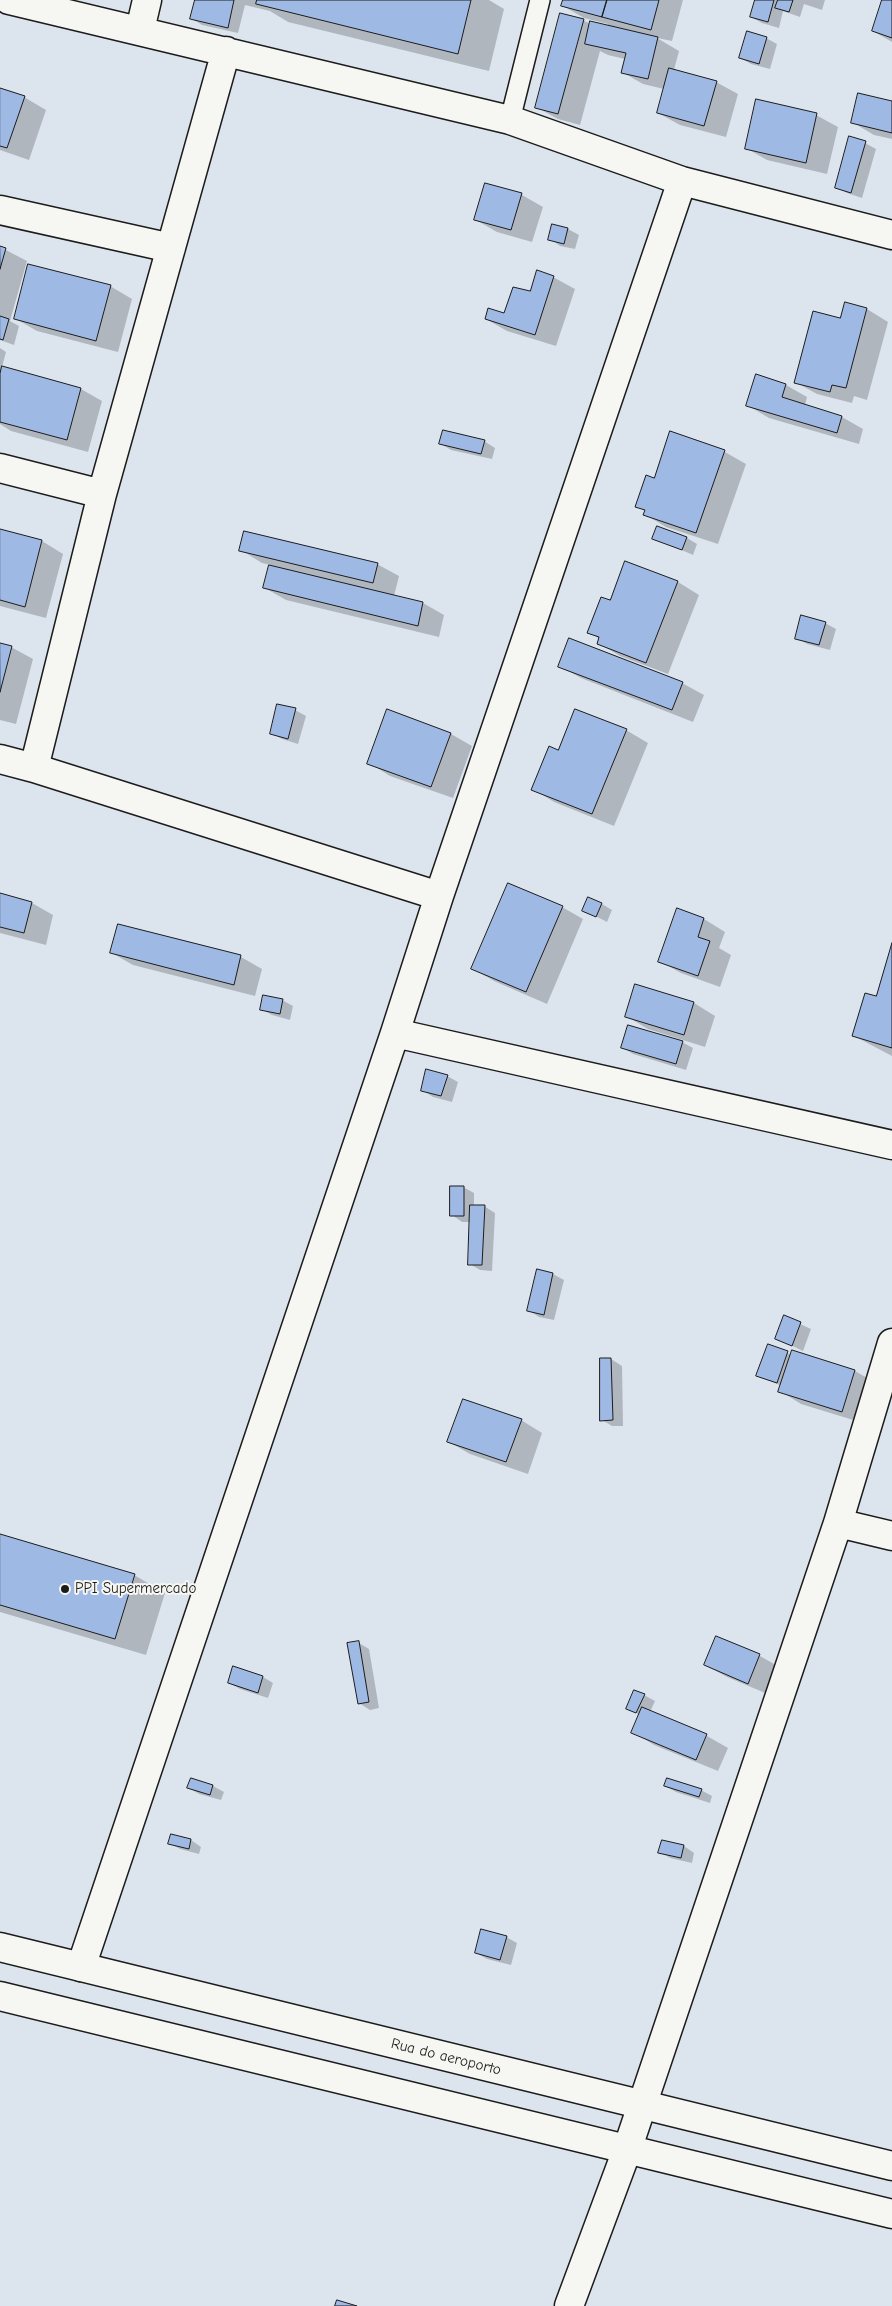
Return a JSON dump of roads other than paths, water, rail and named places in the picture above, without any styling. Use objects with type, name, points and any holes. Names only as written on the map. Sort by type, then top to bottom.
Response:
[{"type":"street","points":[[9,0],[510,120],[682,181],[892,235]]},
{"type":"street","points":[[140,30],[147,0]]},
{"type":"street","points":[[34,768],[102,494],[226,52]]},
{"type":"street","points":[[81,1967],[396,1033],[439,896],[682,181]]},
{"type":"street","points":[[0,210],[171,248]]},
{"type":"street","points":[[0,468],[102,494]]},
{"type":"street","points":[[0,759],[34,768],[439,896]]},
{"type":"street","points":[[396,1033],[892,1146]]},
{"type":"street","points":[[569,2306],[627,2150],[640,2106],[838,1523],[892,1343]]},
{"type":"street","points":[[838,1523],[892,1536]]},
{"type":"street","name":"Rua do aeroporto","points":[[0,1947],[640,2106],[892,2166]]},
{"type":"street","points":[[0,1996],[892,2214]]},
{"type":"lane","points":[[510,120],[540,0]]},
{"type":"place","name":"PPI Supermercado","points":[[65,1589]]}]
